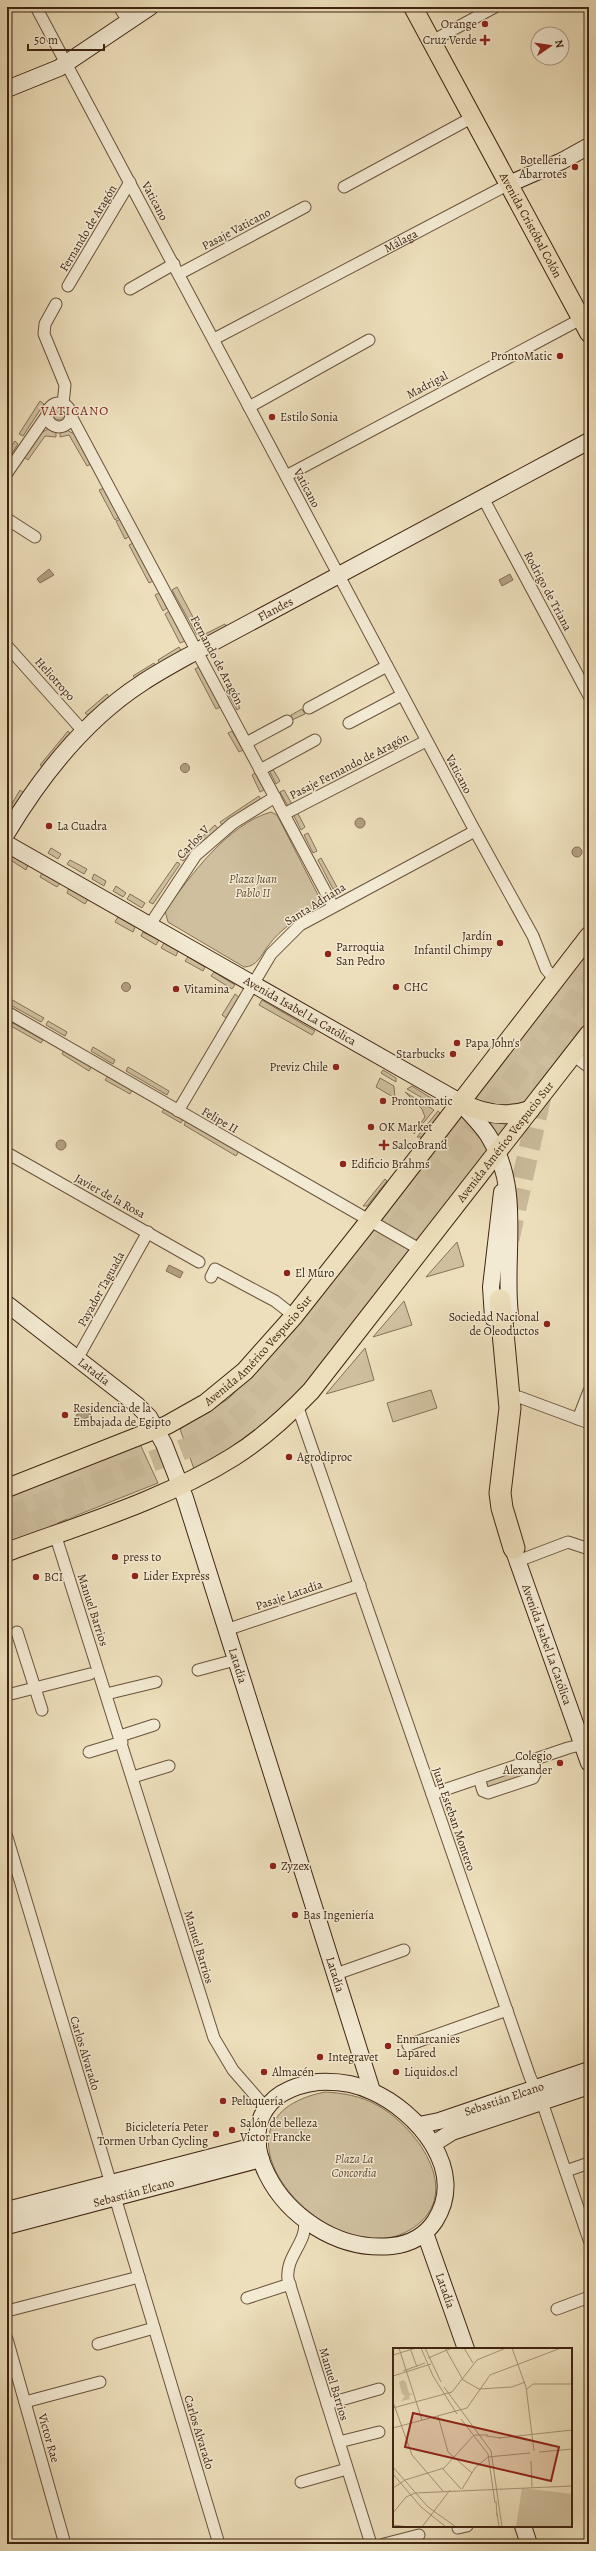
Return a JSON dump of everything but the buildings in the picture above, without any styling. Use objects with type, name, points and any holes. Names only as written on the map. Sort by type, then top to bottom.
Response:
[{"type":"highway","points":[[500,1300],[510,1408],[500,1493],[502,1508],[516,1554]]},
{"type":"main road","name":"Avenida Cristóbal Colón","points":[[414,7],[585,326]]},
{"type":"main road","name":"Avenida Américo Vespucio Sur","points":[[7,1488],[157,1429],[206,1403],[226,1389],[245,1371],[294,1316],[589,936]]},
{"type":"main road","name":"Avenida Américo Vespucio Sur","points":[[7,1552],[180,1486],[250,1445],[297,1405],[311,1390],[589,1034]]},
{"type":"main road","points":[[460,1102],[491,1114],[512,1114],[530,1110]]},
{"type":"street","name":"Vaticano","points":[[36,7],[177,269],[474,831],[533,936],[546,969],[555,980]]},
{"type":"street","points":[[119,7],[128,22]]},
{"type":"street","points":[[7,89],[66,64],[150,7]]},
{"type":"street","points":[[432,41],[495,7]]},
{"type":"street","points":[[344,187],[473,117]]},
{"type":"street","name":"Málaga","points":[[214,339],[509,184],[562,161],[589,146]]},
{"type":"street","name":"Fernando de Aragón","points":[[68,286],[130,182]]},
{"type":"street","name":"Pasaje Vaticano","points":[[130,289],[177,269],[305,207]]},
{"type":"street","points":[[56,304],[45,324],[44,334],[65,385],[63,404]]},
{"type":"street","name":"Madrigal","points":[[286,476],[585,326]]},
{"type":"street","points":[[249,407],[369,340]]},
{"type":"street","points":[[7,473],[46,422],[52,405],[63,404],[70,410],[72,423],[58,427],[46,422]]},
{"type":"street","name":"Fernando de Aragón","points":[[72,423],[276,797],[333,906]]},
{"type":"street","name":"Flandes","points":[[7,833],[34,790],[83,731],[141,684],[197,651],[589,441]]},
{"type":"street","name":"Rodrigo de Triana","points":[[483,498],[589,696]]},
{"type":"street","points":[[7,519],[35,537]]},
{"type":"street","name":"Heliotropo","points":[[7,646],[83,731]]},
{"type":"street","points":[[309,708],[386,666]]},
{"type":"street","points":[[349,723],[402,695]]},
{"type":"street","points":[[246,743],[287,721]]},
{"type":"street","points":[[260,770],[315,740]]},
{"type":"street","name":"Pasaje Fernando de Aragón","points":[[284,814],[426,741]]},
{"type":"street","name":"Carlos V","points":[[149,926],[196,855],[233,823],[276,797]]},
{"type":"street","name":"Santa Adriana","points":[[178,1111],[271,954],[289,934],[333,906],[474,831]]},
{"type":"street","name":"Avenida Isabel La Católica","points":[[7,844],[252,985],[460,1102],[483,1129],[496,1153],[502,1170],[510,1211],[508,1289],[519,1397],[506,1499],[516,1554]]},
{"type":"street","name":"Felipe II","points":[[7,1012],[421,1250]]},
{"type":"street","points":[[573,1055],[589,1067]]},
{"type":"street","name":"Javier de la Rosa","points":[[7,1153],[199,1262]]},
{"type":"street","name":"Avenida Isabel La Católica","points":[[502,1170],[491,1287],[502,1408],[493,1463],[497,1506],[586,1744],[589,1763]]},
{"type":"street","name":"Payador Taguada","points":[[76,1359],[148,1232]]},
{"type":"street","points":[[211,1277],[215,1269],[275,1301],[294,1316]]},
{"type":"street","name":"Latadía","points":[[7,1304],[137,1405],[157,1429],[180,1486],[372,2091]]},
{"type":"street","points":[[578,1419],[589,1391]]},
{"type":"street","points":[[519,1397],[589,1424]]},
{"type":"street","name":"Juan Esteban Montero","points":[[297,1405],[507,2010],[566,2171],[589,2240]]},
{"type":"street","name":"Manuel Barrios","points":[[55,1534],[121,1738],[214,2038],[232,2070],[267,2109]]},
{"type":"street","points":[[516,1554],[568,1542],[589,1549]]},
{"type":"street","name":"Pasaje Latadía","points":[[226,1630],[360,1585]]},
{"type":"street","points":[[17,1632],[42,1710]]},
{"type":"street","points":[[198,1670],[235,1660]]},
{"type":"street","points":[[7,1695],[90,1674]]},
{"type":"street","points":[[106,1694],[156,1682]]},
{"type":"street","points":[[89,1752],[154,1725]]},
{"type":"street","points":[[432,1794],[531,1760],[586,1744]]},
{"type":"street","points":[[479,1778],[483,1791],[488,1793],[533,1778],[535,1774],[531,1760]]},
{"type":"street","points":[[133,1778],[168,1766]]},
{"type":"street","name":"Carlos Alvarado","points":[[7,1837],[219,2544]]},
{"type":"street","points":[[336,1974],[404,1950]]},
{"type":"street","points":[[408,2045],[507,2010]]},
{"type":"street","name":"Sebastián Elcano","points":[[433,2144],[452,2132],[538,2096],[589,2070]]},
{"type":"street","points":[[336,2082],[372,2091],[396,2105],[419,2125],[433,2144],[442,2167],[445,2192],[438,2216],[425,2233],[409,2242],[376,2246],[347,2241],[321,2231],[304,2227],[275,2190],[259,2152],[259,2129],[267,2109],[288,2090],[309,2083],[336,2082]]},
{"type":"street","name":"Sebastián Elcano","points":[[419,2125],[538,2096],[589,2086]]},
{"type":"street","name":"Sebastián Elcano","points":[[7,2210],[113,2190],[259,2152]]},
{"type":"street","points":[[566,2171],[589,2163]]},
{"type":"street","name":"Sebastián Elcano","points":[[7,2226],[113,2190]]},
{"type":"street","name":"Manuel Barrios","points":[[304,2227],[290,2260],[288,2274],[290,2284],[371,2544]]},
{"type":"street","name":"Latadía","points":[[425,2233],[466,2348]]},
{"type":"street","points":[[7,2311],[139,2277]]},
{"type":"street","points":[[247,2298],[290,2284]]},
{"type":"street","points":[[557,2309],[589,2297]]},
{"type":"street","points":[[98,2344],[154,2328]]},
{"type":"street","name":"Víctor Rae","points":[[7,2339],[65,2544]]},
{"type":"street","points":[[25,2402],[100,2382]]},
{"type":"street","points":[[327,2404],[379,2390]]},
{"type":"street","points":[[339,2442],[379,2432]]},
{"type":"street","points":[[301,2482],[347,2469]]},
{"type":"street","points":[[523,2527],[529,2544]]},
{"type":"street","points":[[384,2544],[419,2535]]},
{"type":"green space","points":[[40,401],[44,404],[23,436],[19,434]]},
{"type":"green space","points":[[61,408],[64,409],[64,419],[57,420],[54,419],[53,412],[54,409]]},
{"type":"green space","points":[[48,429],[56,431],[56,437],[45,436],[28,460],[24,457],[41,433]]},
{"type":"green space","points":[[67,430],[74,434],[91,464],[87,466],[69,435],[60,437],[60,431]]},
{"type":"green space","points":[[15,441],[18,444],[7,461],[7,452]]},
{"type":"green space","points":[[104,488],[119,517],[115,520],[99,490]]},
{"type":"green space","points":[[121,519],[130,536],[125,539],[116,521]]},
{"type":"green space","points":[[133,543],[153,581],[149,583],[129,545]]},
{"type":"green space","points":[[177,587],[201,632],[197,635],[172,590]]},
{"type":"green space","points":[[159,593],[167,608],[163,611],[155,595]]},
{"type":"green space","points":[[169,611],[185,641],[180,643],[165,614]]},
{"type":"green space","points":[[225,624],[227,627],[207,638],[205,634]]},
{"type":"green space","points":[[179,647],[182,652],[160,664],[158,660]]},
{"type":"green space","points":[[154,663],[156,666],[137,680],[133,676]]},
{"type":"green space","points":[[199,667],[220,707],[216,709],[195,669]]},
{"type":"green space","points":[[232,693],[240,708],[237,710],[229,695]]},
{"type":"green space","points":[[107,694],[111,699],[90,717],[85,713]]},
{"type":"green space","points":[[302,709],[305,714],[292,720],[291,715]]},
{"type":"green space","points":[[68,731],[71,735],[43,767],[40,765]]},
{"type":"green space","points":[[232,731],[243,750],[239,752],[228,733]]},
{"type":"green space","points":[[271,766],[280,781],[276,784],[268,768]]},
{"type":"green space","points":[[255,773],[264,790],[260,792],[252,775]]},
{"type":"green space","points":[[20,790],[24,793],[9,818],[7,812]]},
{"type":"green space","points":[[284,790],[293,806],[289,808],[280,792]]},
{"type":"green space","points":[[259,796],[261,800],[222,825],[220,822]]},
{"type":"green space","name":"Plaza Juan Pablo II","points":[[271,812],[277,815],[319,897],[319,904],[279,934],[255,963],[244,967],[168,922],[165,911],[198,867],[225,839],[255,818]]},
{"type":"green space","points":[[297,812],[305,827],[301,830],[293,814]]},
{"type":"green space","points":[[215,825],[218,829],[203,841],[201,838]]},
{"type":"green space","points":[[308,833],[317,851],[313,853],[304,835]]},
{"type":"green space","points":[[193,845],[195,847],[183,861],[180,859]]},
{"type":"green space","points":[[51,848],[61,854],[58,859],[48,853]]},
{"type":"green space","points":[[12,855],[28,865],[26,870],[9,859]]},
{"type":"green space","points":[[321,858],[337,887],[333,889],[318,860]]},
{"type":"green space","points":[[70,860],[87,869],[84,874],[67,864]]},
{"type":"green space","points":[[177,862],[180,864],[153,904],[149,902]]},
{"type":"green space","points":[[42,873],[60,883],[57,887],[40,877]]},
{"type":"green space","points":[[94,874],[106,881],[104,886],[92,879]]},
{"type":"green space","points":[[116,886],[126,893],[123,897],[113,891]]},
{"type":"green space","points":[[69,888],[88,899],[85,904],[67,893]]},
{"type":"green space","points":[[130,894],[145,903],[142,908],[127,899]]},
{"type":"green space","points":[[118,917],[135,927],[133,932],[115,922]]},
{"type":"green space","points":[[143,932],[159,940],[156,945],[141,936]]},
{"type":"green space","points":[[164,943],[178,951],[176,956],[161,948]]},
{"type":"green space","points":[[589,949],[589,1021],[301,1390],[275,1414],[238,1443],[194,1469],[180,1429],[228,1399],[248,1379]]},
{"type":"green space","points":[[188,957],[205,967],[203,971],[185,961]]},
{"type":"green space","points":[[214,972],[235,985],[232,989],[211,976]]},
{"type":"green space","points":[[235,994],[239,997],[226,1018],[222,1015]]},
{"type":"green space","points":[[7,997],[44,1018],[41,1022],[7,1003]]},
{"type":"green space","points":[[262,1000],[315,1031],[312,1035],[259,1005]]},
{"type":"green space","points":[[48,1021],[67,1032],[65,1036],[46,1025]]},
{"type":"green space","points":[[13,1023],[43,1040],[41,1043],[11,1026]]},
{"type":"green space","points":[[93,1047],[115,1060],[113,1064],[91,1051]]},
{"type":"green space","points":[[64,1050],[92,1066],[89,1071],[62,1054]]},
{"type":"green space","points":[[128,1067],[169,1091],[167,1095],[126,1071]]},
{"type":"green space","points":[[383,1070],[396,1078],[396,1082],[381,1073]]},
{"type":"green space","points":[[108,1076],[132,1090],[130,1094],[105,1080]]},
{"type":"green space","points":[[380,1078],[394,1086],[395,1098],[376,1087]]},
{"type":"green space","points":[[412,1086],[439,1103],[436,1106],[407,1089]]},
{"type":"green space","points":[[405,1092],[434,1110],[414,1134],[425,1117],[422,1109]]},
{"type":"green space","points":[[164,1109],[183,1119],[181,1123],[162,1112]]},
{"type":"green space","points":[[438,1111],[440,1113],[422,1137],[417,1137]]},
{"type":"green space","points":[[186,1121],[239,1151],[236,1156],[184,1125]]},
{"type":"green space","points":[[385,1179],[387,1181],[367,1206],[363,1206]]},
{"type":"green space","points":[[457,1242],[464,1266],[426,1277]]},
{"type":"green space","points":[[404,1301],[412,1325],[373,1337]]},
{"type":"green space","points":[[365,1348],[374,1380],[326,1394]]},
{"type":"green space","points":[[431,1390],[437,1408],[393,1422],[387,1403]]},
{"type":"green space","points":[[140,1444],[158,1483],[7,1543],[7,1495]]},
{"type":"green space","points":[[526,1765],[530,1775],[488,1789],[485,1779]]},
{"type":"green space","name":"Plaza La Concordia","points":[[325,2092],[338,2093],[365,2099],[377,2105],[393,2116],[408,2130],[421,2147],[431,2165],[435,2183],[434,2201],[425,2217],[408,2231],[376,2239],[343,2232],[311,2213],[286,2188],[271,2159],[270,2131],[287,2108]]},
{"type":"shaded area","points":[[49,569],[54,575],[40,583],[37,579]]},
{"type":"shaded area","points":[[510,574],[513,580],[502,586],[499,580]]},
{"type":"shaded area","points":[[185,763],[190,768],[185,773],[180,768]]},
{"type":"shaded area","points":[[358,818],[362,818],[364,819],[364,827],[358,828],[355,825],[355,821]]},
{"type":"shaded area","points":[[575,847],[579,847],[581,848],[581,856],[575,857],[572,854],[572,850]]},
{"type":"shaded area","points":[[124,983],[128,983],[130,987],[128,991],[124,991],[122,989],[122,985]]},
{"type":"shaded area","points":[[59,1140],[63,1140],[65,1141],[65,1149],[59,1150],[56,1147],[56,1143]]},
{"type":"shaded area","points":[[169,1265],[183,1272],[180,1278],[166,1271]]},
{"type":"shaded area","points":[[89,1410],[91,1416],[78,1421],[76,1415]]},
{"type":"tunnel","points":[[7,1516],[187,1448],[216,1433],[242,1413],[296,1355],[589,982]]},
{"type":"tunnel","points":[[500,1300],[499,1284],[547,1069],[558,1044],[574,1023]]},
{"type":"tunnel","points":[[7,1536],[84,1500]]},
{"type":"place","name":"Orange","points":[[485,24]]},
{"type":"place","name":"Cruz Verde","points":[[485,40]]},
{"type":"place","name":"Botelleria Abarrotes","points":[[575,167]]},
{"type":"place","name":"ProntoMatic","points":[[560,356]]},
{"type":"place","name":"Estilo Sonia","points":[[272,417]]},
{"type":"place","name":"La Cuadra","points":[[49,826]]},
{"type":"place","name":"Jardín Infantil Chimpy","points":[[500,943]]},
{"type":"place","name":"Parroquia San Pedro","points":[[328,954]]},
{"type":"place","name":"CHC","points":[[396,987]]},
{"type":"place","name":"Vitamina","points":[[176,989]]},
{"type":"place","name":"Papa John's","points":[[457,1043]]},
{"type":"place","name":"Starbucks","points":[[453,1054]]},
{"type":"place","name":"Previz Chile","points":[[336,1067]]},
{"type":"place","name":"Prontomatic","points":[[383,1101]]},
{"type":"place","name":"OK Market","points":[[371,1127]]},
{"type":"place","name":"SalcoBrand","points":[[384,1145]]},
{"type":"place","name":"Edificio Brahms","points":[[343,1164]]},
{"type":"place","name":"El Muro","points":[[287,1273]]},
{"type":"place","name":"Sociedad Nacional de Oleoductos","points":[[547,1324]]},
{"type":"place","name":"Residencia de la Embajada de Egipto","points":[[65,1415]]},
{"type":"place","name":"Agrodiproc","points":[[289,1457]]},
{"type":"place","name":"press to","points":[[115,1557]]},
{"type":"place","name":"Lider Express","points":[[135,1576]]},
{"type":"place","name":"BCI","points":[[36,1577]]},
{"type":"place","name":"Colegio Alexander","points":[[560,1763]]},
{"type":"place","name":"Zyzex","points":[[273,1866]]},
{"type":"place","name":"Bas Ingeniería","points":[[295,1915]]},
{"type":"place","name":"Enmarcanies Lapared","points":[[388,2046]]},
{"type":"place","name":"Integravet","points":[[320,2057]]},
{"type":"place","name":"Almacén","points":[[264,2072]]},
{"type":"place","name":"Liquidos.cl","points":[[396,2072]]},
{"type":"place","name":"Peluquería","points":[[223,2101]]},
{"type":"place","name":"Salón de belleza Victor Francke","points":[[232,2130]]},
{"type":"place","name":"Bicicletería Peter Tormen Urban Cycling","points":[[216,2134]]},
{"type":"district","name":"VATICANO","points":[[75,410]]}]
